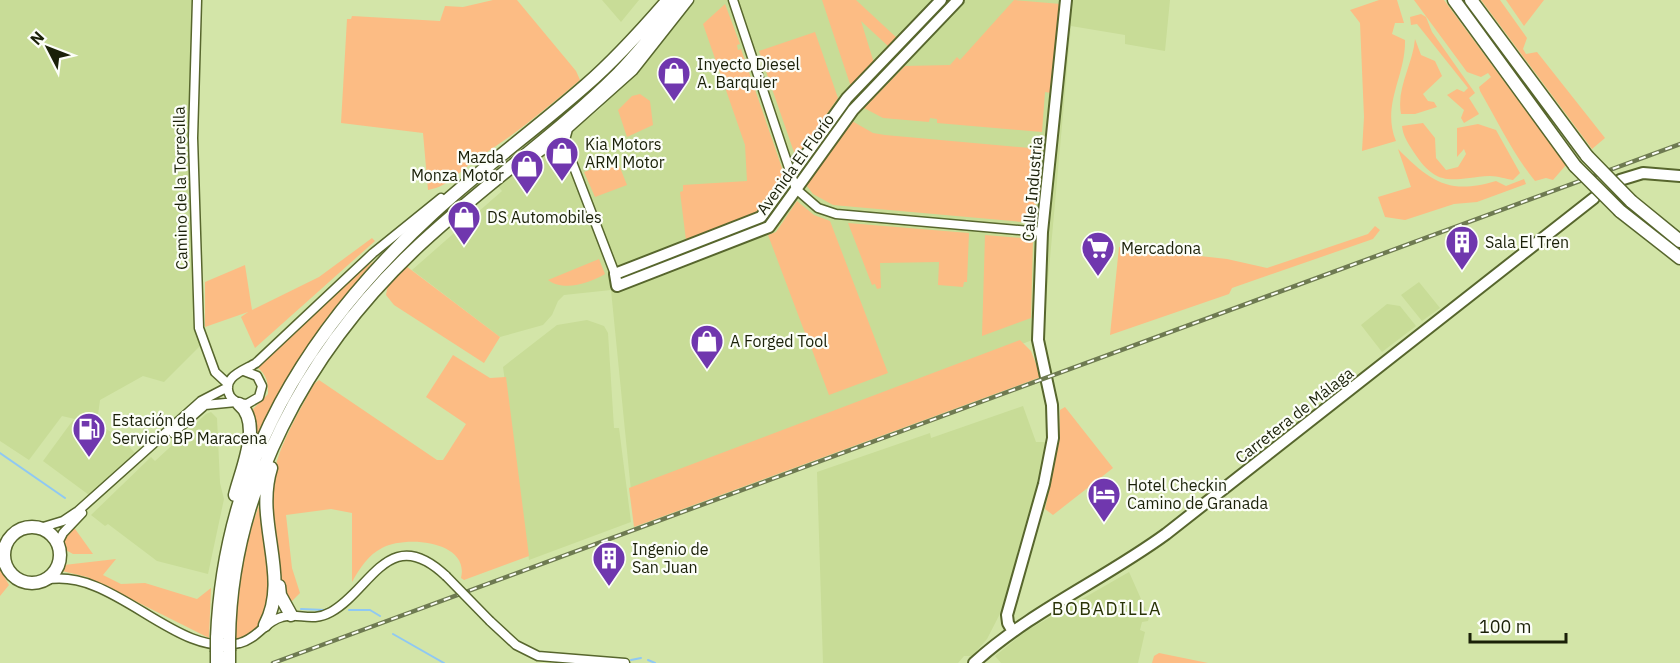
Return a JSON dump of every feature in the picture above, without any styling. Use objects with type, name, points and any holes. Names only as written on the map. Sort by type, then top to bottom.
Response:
[{"type":"highway","points":[[227,551],[242,496],[263,438],[293,378],[334,317],[381,264],[433,214],[587,83],[639,33],[668,0]]},
{"type":"highway","points":[[223,651],[232,585],[244,525],[278,435],[316,366],[368,299],[412,252],[620,72],[681,0]]},
{"type":"highway","points":[[1454,0],[1575,166],[1620,211],[1680,258]]},
{"type":"highway","points":[[1471,0],[1587,156],[1631,201],[1680,241]]},
{"type":"highway","points":[[223,651],[218,609],[227,551],[228,528],[251,432],[250,418],[238,403]]},
{"type":"highway","points":[[278,435],[265,501],[267,535],[280,595],[291,615]]},
{"type":"highway","points":[[0,535],[30,527],[40,528],[50,533],[58,543],[59,563],[45,580],[32,583],[21,580],[11,573],[3,561],[7,544],[18,531]]},
{"type":"highway","points":[[265,626],[273,609],[275,577]]},
{"type":"main road","name":"Avenida El Florío","points":[[941,0],[847,98],[761,217],[615,274],[617,286],[769,227],[853,110],[958,0]]},
{"type":"main road","name":"Calle Industria","points":[[1012,630],[1007,615],[1052,446],[1052,405],[1038,340],[1042,232],[1066,0]]},
{"type":"main road","points":[[1620,180],[1643,173],[1680,176]]},
{"type":"main road","name":"Carretera de Málaga","points":[[974,663],[1012,630],[1110,572],[1166,534],[1594,198]]},
{"type":"main road","points":[[754,221],[758,232]]},
{"type":"main road","points":[[679,249],[683,261]]},
{"type":"street","name":"Camino de la Torrecilla","points":[[197,0],[193,127],[199,328],[215,372],[228,386]]},
{"type":"street","points":[[639,33],[661,0]]},
{"type":"street","points":[[505,170],[520,166],[550,145],[633,71],[689,0]]},
{"type":"street","points":[[733,0],[796,189],[818,208],[836,214],[1042,232]]},
{"type":"street","points":[[575,113],[594,107]]},
{"type":"street","points":[[568,129],[565,140],[567,149],[615,274]]},
{"type":"street","points":[[550,145],[567,149]]},
{"type":"street","points":[[209,395],[216,383],[215,372],[234,374],[256,363],[374,253],[486,161],[501,155]]},
{"type":"street","points":[[58,543],[79,516],[206,405],[254,402],[262,390],[257,376],[244,371]]},
{"type":"street","points":[[234,374],[228,386],[229,394],[238,403]]},
{"type":"street","points":[[40,528],[63,521],[78,511],[209,395],[228,386]]},
{"type":"street","points":[[45,580],[62,578],[88,584],[207,644],[241,643],[279,617],[291,615],[305,619],[328,614],[348,598],[378,566],[398,558],[427,561],[446,576],[516,645],[538,656],[625,663]]},
{"type":"shaded area","points":[[0,0],[193,0],[191,153],[197,329],[200,346],[164,382],[143,376],[100,400],[98,415],[92,421],[120,437],[136,454],[89,495],[43,461],[73,420],[79,420],[62,416],[29,460],[0,441]]},
{"type":"shaded area","points":[[493,0],[517,0],[576,71],[580,80],[532,120],[450,181],[428,190],[423,133],[341,123],[347,19],[351,19],[352,16],[440,21],[445,6],[463,7]]},
{"type":"shaded area","points":[[602,0],[639,0],[621,22]]},
{"type":"shaded area","points":[[692,0],[1170,0],[1165,51],[1125,44],[1125,35],[1071,26],[1043,336],[631,491],[611,290],[564,295],[543,325],[500,337],[412,270],[502,191],[497,185],[507,176],[524,167],[599,110],[663,42],[661,39]]},
{"type":"shaded area","points":[[822,0],[856,0],[897,38],[889,47],[861,21],[874,63],[853,84],[850,84]]},
{"type":"shaded area","points":[[1014,0],[1061,4],[1053,84],[1051,93],[1045,92],[1042,132],[937,123],[937,119],[930,118],[929,122],[883,118],[864,108],[905,66],[950,65],[957,57],[960,60]]},
{"type":"shaded area","points":[[1379,0],[1397,0],[1404,23],[1395,23],[1392,34],[1405,40],[1402,66],[1391,115],[1396,141],[1362,151],[1364,117],[1360,23],[1350,10]]},
{"type":"shaded area","points":[[1414,0],[1444,0],[1566,165],[1553,180],[1546,178],[1535,181],[1527,171],[1480,91],[1479,87],[1491,77],[1488,73],[1481,77],[1467,72]]},
{"type":"shaded area","points":[[1481,0],[1500,0],[1527,38],[1523,49],[1526,54],[1537,52],[1605,138],[1592,149]]},
{"type":"shaded area","points":[[1506,0],[1544,0],[1524,26]]},
{"type":"shaded area","points":[[725,4],[740,44],[737,45],[738,50],[741,49],[784,174],[756,213],[686,240],[680,192],[683,191],[683,185],[747,181],[745,145],[703,24]]},
{"type":"shaded area","points":[[1421,14],[1426,17],[1432,32],[1475,93],[1469,98],[1479,114],[1464,123],[1461,118],[1464,110],[1447,95],[1457,89],[1464,92],[1468,88],[1417,24],[1411,25],[1410,17]]},
{"type":"shaded area","points":[[815,32],[838,98],[796,158],[759,51]]},
{"type":"shaded area","points":[[1415,39],[1421,55],[1435,61],[1442,76],[1423,94],[1437,107],[1415,114],[1401,114],[1401,95]]},
{"type":"shaded area","points":[[640,94],[650,101],[653,125],[627,137],[618,110],[632,96]]},
{"type":"shaded area","points":[[852,121],[873,133],[885,135],[1041,149],[1034,223],[833,205],[813,194],[806,185]]},
{"type":"shaded area","points":[[1423,123],[1435,138],[1436,158],[1446,170],[1458,167],[1466,154],[1464,149],[1457,157],[1457,128],[1478,124],[1496,130],[1520,173],[1513,180],[1493,176],[1456,179],[1438,177],[1422,163],[1403,133],[1402,126]]},
{"type":"shaded area","points":[[1398,149],[1421,170],[1442,183],[1466,187],[1496,181],[1506,186],[1524,179],[1526,184],[1477,202],[1454,204],[1405,220],[1385,217],[1378,197],[1411,187]]},
{"type":"shaded area","points":[[617,160],[627,185],[595,197],[584,172]]},
{"type":"shaded area","points":[[797,201],[814,215],[830,221],[888,373],[829,395],[811,347],[814,345],[812,339],[808,341],[768,235],[776,232]]},
{"type":"shaded area","points":[[848,223],[969,233],[967,282],[964,282],[963,287],[938,285],[939,262],[880,263],[881,288],[877,289],[875,284],[872,285]]},
{"type":"shaded area","points":[[1375,226],[1380,230],[1373,239],[1232,288],[1229,294],[1110,335],[1119,247],[1227,259],[1267,268],[1368,234]]},
{"type":"shaded area","points":[[985,235],[1033,239],[1031,318],[982,336]]},
{"type":"shaded area","points":[[372,238],[375,241],[255,348],[241,317],[248,312],[205,327],[205,282],[245,265],[252,310],[319,277]]},
{"type":"shaded area","points":[[599,259],[605,274],[592,280],[569,286],[554,284],[548,280]]},
{"type":"shaded area","points":[[374,261],[305,350],[276,398],[251,449],[255,422],[253,409],[268,394],[266,379],[257,367],[354,276]]},
{"type":"shaded area","points":[[406,266],[500,337],[484,363],[394,305],[386,295],[388,284]]},
{"type":"shaded area","points":[[1419,282],[1440,308],[1422,321],[1401,295]]},
{"type":"shaded area","points":[[1387,304],[1400,306],[1416,326],[1382,352],[1361,325]]},
{"type":"shaded area","points":[[587,320],[604,326],[608,333],[614,428],[619,428],[631,522],[529,560],[503,367],[557,325]]},
{"type":"shaded area","points":[[1020,340],[1031,351],[1041,377],[634,527],[629,488]]},
{"type":"shaded area","points":[[453,355],[490,378],[506,377],[529,556],[464,580],[461,578],[461,566],[456,556],[446,549],[434,544],[406,542],[393,544],[377,551],[365,562],[352,582],[352,513],[331,509],[286,515],[292,568],[300,593],[289,604],[279,573],[272,539],[271,488],[281,449],[314,384],[319,380],[437,460],[443,460],[466,424],[426,397]]},
{"type":"shaded area","points":[[1023,406],[1036,442],[1049,442],[1038,494],[1018,550],[1006,602],[987,639],[972,656],[964,656],[958,663],[823,663],[817,472],[930,433],[931,438]]},
{"type":"shaded area","points":[[1065,407],[1113,468],[1053,515],[1045,509],[1059,442],[1060,410]]},
{"type":"shaded area","points":[[211,412],[217,418],[220,483],[224,499],[208,574],[157,561],[108,524],[105,526],[91,515],[151,457],[155,461]]},
{"type":"shaded area","points":[[260,503],[269,581],[267,611],[257,628],[235,639],[241,570]]},
{"type":"shaded area","points":[[73,526],[93,554],[73,554],[64,549],[63,541]]},
{"type":"shaded area","points":[[116,559],[103,575],[121,584],[145,583],[197,599],[211,588],[209,638],[87,577],[62,571],[64,565]]},
{"type":"shaded area","points":[[0,569],[9,585],[0,596]]},
{"type":"shaded area","points":[[1129,572],[1149,617],[1148,621],[1142,622],[1140,630],[1145,632],[1138,663],[1001,663],[995,656],[1026,631]]},
{"type":"shaded area","points":[[1159,653],[1208,663],[1152,663],[1154,656]]},
{"type":"waterway","points":[[0,453],[65,498]]},
{"type":"waterway","points":[[301,609],[325,610]]},
{"type":"waterway","points":[[349,610],[370,610],[380,616]]},
{"type":"waterway","points":[[393,634],[444,663]]},
{"type":"waterway","points":[[631,660],[641,658]]},
{"type":"waterway","points":[[648,660],[655,663]]},
{"type":"railway","points":[[273,663],[1680,144]]},
{"type":"place","name":"Inyecto Diesel A. Barquier","points":[[674,102]]},
{"type":"place","name":"Kia Motors ARM Motor","points":[[562,182]]},
{"type":"place","name":"Mazda Monza Motor","points":[[527,195]]},
{"type":"place","name":"DS Automobiles","points":[[464,246]]},
{"type":"place","name":"Sala El Tren","points":[[1462,271]]},
{"type":"place","name":"Mercadona","points":[[1098,277]]},
{"type":"place","name":"A Forged Tool","points":[[707,370]]},
{"type":"place","name":"Estación de Servicio BP Maracena","points":[[89,458]]},
{"type":"place","name":"Hotel Checkin Camino de Granada","points":[[1104,523]]},
{"type":"place","name":"Ingenio de San Juan","points":[[609,587]]},
{"type":"district","name":"BOBADILLA","points":[[1107,609]]}]
